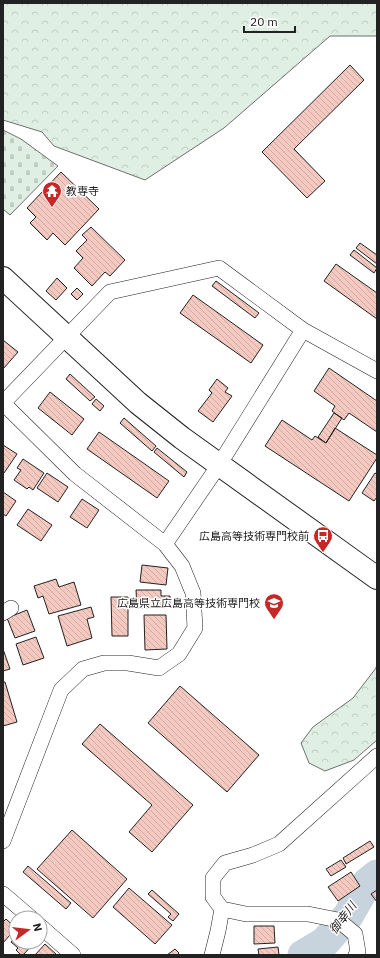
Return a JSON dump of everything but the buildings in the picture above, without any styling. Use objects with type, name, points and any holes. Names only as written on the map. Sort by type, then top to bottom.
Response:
[{"type":"street","points":[[3,841],[61,690],[83,669],[104,663],[128,663],[158,668],[179,654],[194,628],[192,593],[182,566],[165,544],[75,474],[3,403],[110,292],[219,268],[302,330],[377,371]]},
{"type":"street","points":[[3,278],[138,403],[182,438],[377,578]]},
{"type":"street","points":[[165,544],[219,465],[302,330]]},
{"type":"street","points":[[356,955],[358,952],[356,934],[342,924],[308,914],[246,914],[222,908],[214,897],[213,878],[225,863],[254,855],[279,844],[377,756]]},
{"type":"street","points":[[3,894],[22,910]]},
{"type":"street","points":[[212,955],[222,908]]},
{"type":"street","points":[[48,933],[73,955]]},
{"type":"green space","points":[[3,3],[377,3],[377,36],[330,36],[224,128],[145,180],[54,146],[42,132],[3,120]]},
{"type":"green space","points":[[3,130],[21,139],[58,166],[10,215],[3,209]]},
{"type":"green space","points":[[377,664],[377,740],[354,760],[325,771],[309,763],[301,743],[313,727],[353,698],[376,668]]},
{"type":"waterway","name":"御幸川","points":[[303,955],[325,942],[348,916],[367,883],[377,875]]},
{"type":"place","name":"教専寺","points":[[52,208]]},
{"type":"place","name":"広島高等技術専門校前","points":[[323,553]]},
{"type":"place","name":"広島県立広島高等技術専門校","points":[[274,620]]}]
